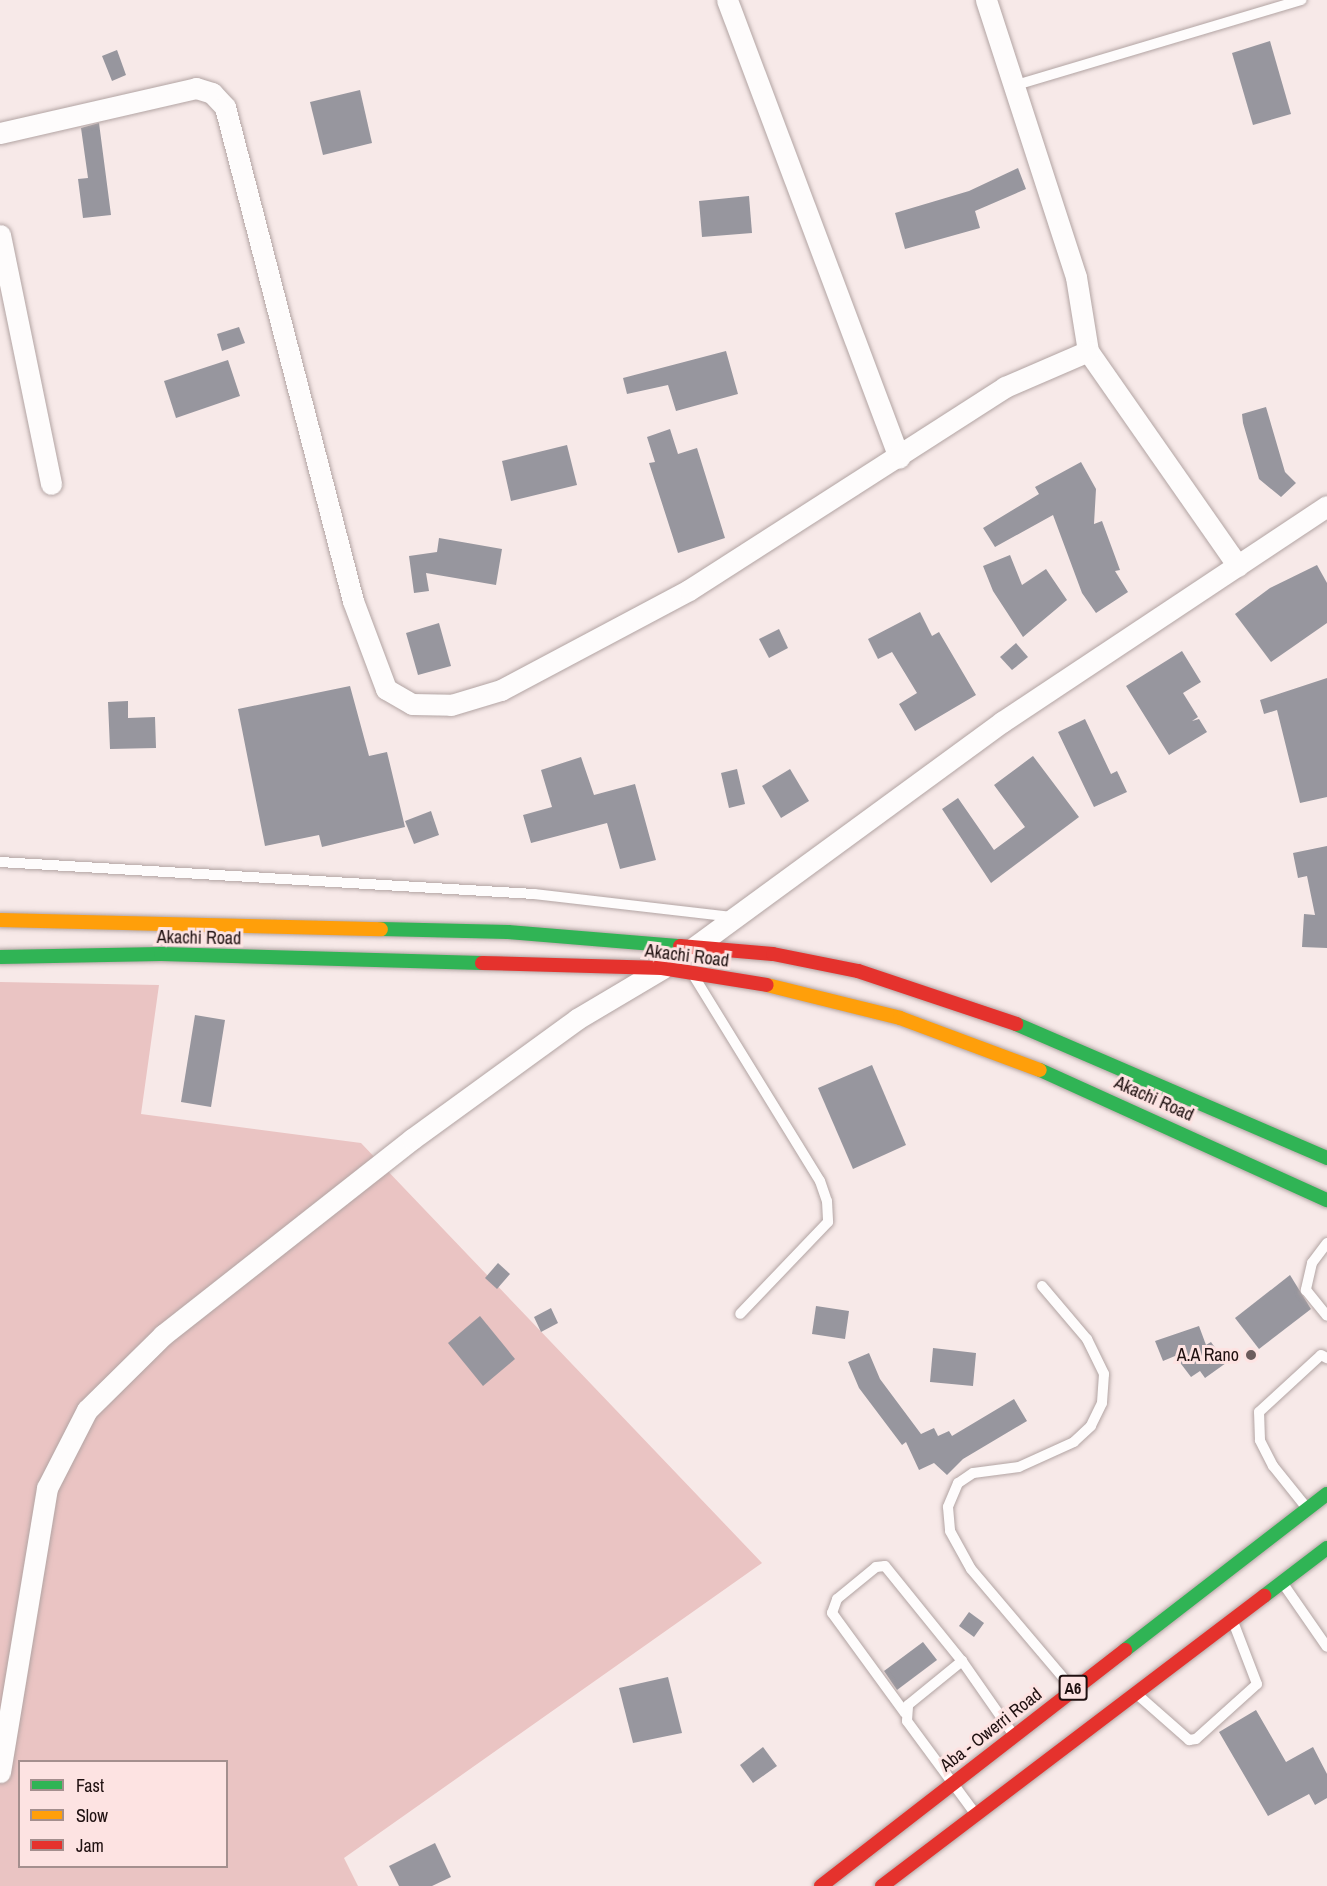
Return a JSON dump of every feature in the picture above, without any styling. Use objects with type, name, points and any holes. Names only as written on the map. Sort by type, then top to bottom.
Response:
[{"type":"main road","name":"Akachi Road","points":[[0,920],[485,932],[698,945],[858,971],[935,994],[1030,1029],[1327,1158]]},
{"type":"main road","name":"Akachi Road","points":[[0,957],[161,954],[662,968],[800,991],[900,1018],[1017,1060],[1144,1113],[1327,1200]]},
{"type":"main road","name":"Aba - Owerri Road","points":[[821,1886],[1072,1688],[1327,1494]]},
{"type":"main road","name":"A6","points":[[882,1886],[1327,1548]]},
{"type":"street","points":[[727,0],[899,458]]},
{"type":"street","points":[[986,0],[1016,85],[1076,277],[1088,351],[1238,566]]},
{"type":"street","points":[[0,133],[196,88],[212,93],[225,107],[353,601],[386,689],[412,704],[451,705],[501,690],[689,590],[899,458],[1005,387],[1088,351]]},
{"type":"street","points":[[0,235],[51,484]]},
{"type":"street","points":[[0,1772],[47,1488],[87,1410],[163,1335],[412,1138],[577,1019],[698,945],[733,917],[1002,722],[1327,506]]},
{"type":"lane","points":[[1016,85],[1302,0]]},
{"type":"lane","points":[[0,862],[534,894],[733,917]]},
{"type":"lane","points":[[692,972],[820,1181],[827,1201],[828,1222],[740,1314]]},
{"type":"lane","points":[[1327,1244],[1312,1263],[1306,1290],[1327,1316]]},
{"type":"lane","points":[[1042,1286],[1087,1339],[1104,1374],[1102,1403],[1091,1426],[1074,1442],[1019,1467],[973,1473],[958,1483],[949,1519],[950,1531],[971,1569],[1072,1688]]},
{"type":"lane","points":[[1307,1509],[1273,1466],[1260,1440],[1259,1412],[1325,1354]]},
{"type":"lane","points":[[976,1815],[954,1781],[907,1721],[905,1713],[832,1613],[837,1599],[876,1567],[885,1566],[962,1660],[1013,1735]]},
{"type":"lane","points":[[1282,1583],[1327,1647]]},
{"type":"lane","points":[[1137,1693],[1189,1740],[1196,1739],[1257,1684],[1233,1620]]},
{"type":"lane","points":[[905,1713],[908,1705],[962,1660]]},
{"type":"shaded area","points":[[0,982],[159,985],[141,1114],[361,1143],[762,1563],[344,1858],[358,1886],[0,1886]]},
{"type":"building","points":[[1270,41],[1291,114],[1253,125],[1232,53]]},
{"type":"building","points":[[117,50],[126,75],[112,81],[102,56]]},
{"type":"building","points":[[360,90],[372,143],[323,155],[310,102]]},
{"type":"building","points":[[99,123],[111,215],[83,218],[78,179],[88,178],[81,128]]},
{"type":"building","points":[[1018,168],[1026,189],[975,211],[980,228],[905,249],[895,213],[969,191]]},
{"type":"building","points":[[749,196],[752,233],[702,237],[699,201]]},
{"type":"building","points":[[239,327],[245,343],[222,351],[217,334]]},
{"type":"building","points":[[726,351],[738,394],[676,411],[668,385],[627,394],[623,378]]},
{"type":"building","points":[[228,360],[240,396],[176,418],[164,381]]},
{"type":"building","points":[[1266,407],[1285,472],[1296,483],[1281,497],[1259,479],[1243,423],[1242,414]]},
{"type":"building","points":[[670,429],[678,454],[697,448],[725,538],[678,553],[649,463],[655,462],[647,437]]},
{"type":"building","points":[[567,445],[577,485],[511,501],[502,461]]},
{"type":"building","points":[[1081,462],[1096,489],[1094,524],[1102,521],[1120,570],[1115,571],[1128,592],[1096,613],[1082,593],[1053,515],[995,547],[983,528],[1039,494],[1035,487]]},
{"type":"building","points":[[439,538],[502,549],[496,585],[426,573],[429,591],[414,593],[409,556],[437,552]]},
{"type":"building","points":[[1010,555],[1022,585],[1046,569],[1067,600],[1023,637],[993,591],[983,566]]},
{"type":"building","points":[[1317,565],[1327,583],[1327,623],[1271,662],[1235,614],[1270,588]]},
{"type":"building","points":[[920,612],[932,636],[939,632],[976,695],[915,731],[899,704],[917,693],[892,652],[878,659],[868,639]]},
{"type":"building","points":[[439,623],[451,666],[418,675],[406,633]]},
{"type":"building","points":[[779,629],[788,648],[769,658],[759,639]]},
{"type":"building","points":[[1016,643],[1028,657],[1012,670],[1000,657]]},
{"type":"building","points":[[1182,651],[1201,682],[1183,693],[1198,717],[1192,721],[1199,719],[1207,732],[1169,755],[1126,686]]},
{"type":"building","points":[[1327,678],[1327,797],[1300,803],[1277,710],[1264,714],[1260,700]]},
{"type":"building","points":[[350,686],[369,756],[387,752],[405,827],[322,847],[319,835],[265,846],[238,709]]},
{"type":"building","points":[[128,701],[128,718],[155,717],[156,748],[110,749],[108,702]]},
{"type":"building","points":[[1085,719],[1111,774],[1117,771],[1127,792],[1094,807],[1058,732]]},
{"type":"building","points":[[1033,756],[1079,817],[991,883],[942,809],[958,798],[994,850],[1025,827],[994,785]]},
{"type":"building","points":[[581,757],[594,795],[635,784],[656,860],[620,869],[607,823],[531,843],[523,815],[552,807],[541,770]]},
{"type":"building","points":[[737,769],[745,804],[729,808],[721,773]]},
{"type":"building","points":[[790,769],[809,801],[781,818],[762,786]]},
{"type":"building","points":[[431,811],[439,835],[414,844],[405,821]]},
{"type":"building","points":[[1327,846],[1327,948],[1302,947],[1304,914],[1315,915],[1307,876],[1298,878],[1293,853]]},
{"type":"building","points":[[195,1015],[225,1020],[211,1107],[181,1102]]},
{"type":"building","points":[[872,1065],[906,1145],[853,1169],[818,1088]]},
{"type":"building","points":[[498,1263],[510,1274],[497,1289],[485,1278]]},
{"type":"building","points":[[1290,1275],[1311,1309],[1259,1349],[1235,1318]]},
{"type":"building","points":[[816,1306],[849,1311],[845,1339],[812,1334]]},
{"type":"building","points":[[551,1308],[558,1323],[541,1332],[534,1317]]},
{"type":"building","points":[[480,1316],[515,1359],[483,1386],[448,1343]]},
{"type":"building","points":[[1199,1326],[1206,1345],[1211,1342],[1226,1363],[1205,1378],[1200,1371],[1191,1377],[1175,1356],[1163,1361],[1155,1341]]},
{"type":"building","points":[[933,1348],[976,1353],[973,1386],[930,1382]]},
{"type":"building","points":[[869,1353],[880,1379],[921,1434],[934,1428],[938,1436],[949,1431],[952,1436],[1014,1399],[1027,1421],[963,1459],[947,1475],[934,1463],[919,1470],[906,1442],[902,1445],[859,1388],[848,1362]]},
{"type":"building","points":[[969,1612],[984,1623],[974,1637],[959,1626]]},
{"type":"building","points":[[923,1642],[937,1660],[897,1690],[884,1671]]},
{"type":"building","points":[[668,1677],[682,1733],[633,1743],[619,1688]]},
{"type":"building","points":[[1256,1710],[1286,1762],[1313,1747],[1327,1774],[1327,1798],[1315,1805],[1309,1794],[1268,1816],[1219,1732]]},
{"type":"building","points":[[763,1747],[777,1766],[753,1783],[740,1765]]},
{"type":"building","points":[[435,1843],[451,1877],[432,1886],[399,1886],[389,1866]]},
{"type":"traffic: fast","points":[[381,929],[508,932],[680,946]]},
{"type":"traffic: fast","points":[[0,957],[161,954],[482,963]]},
{"type":"traffic: fast","points":[[1016,1024],[1327,1158]]},
{"type":"traffic: fast","points":[[1040,1070],[1327,1200]]},
{"type":"traffic: fast","points":[[1125,1650],[1327,1494]]},
{"type":"traffic: fast","points":[[1264,1596],[1327,1548]]},
{"type":"traffic: slow","points":[[0,920],[381,929]]},
{"type":"traffic: slow","points":[[767,985],[900,1018],[1040,1070]]},
{"type":"traffic: jam","points":[[680,946],[773,954],[858,971],[1016,1024]]},
{"type":"traffic: jam","points":[[482,963],[662,968],[767,985]]},
{"type":"traffic: jam","points":[[882,1886],[1264,1596]]},
{"type":"traffic: jam","points":[[821,1886],[1125,1650]]},
{"type":"place","name":"A.A Rano","points":[[1251,1355]]}]
